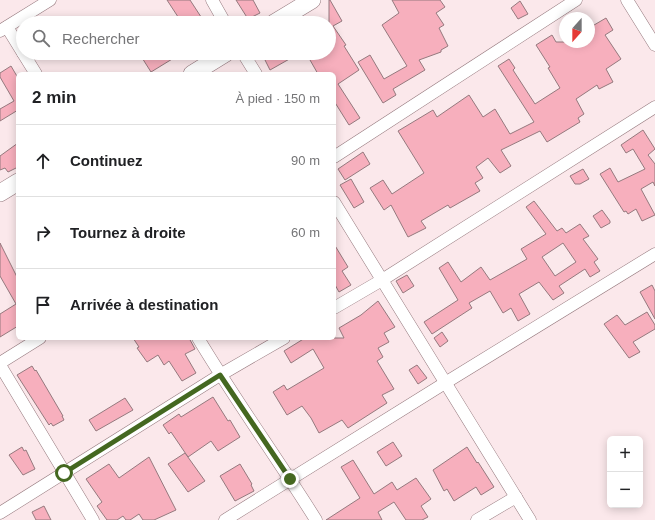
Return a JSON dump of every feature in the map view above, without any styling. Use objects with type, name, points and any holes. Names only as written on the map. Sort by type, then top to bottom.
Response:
[{"type":"street","points":[[25,16],[50,0]]},
{"type":"street","points":[[212,0],[221,16]]},
{"type":"street","points":[[286,16],[312,0]]},
{"type":"street","points":[[336,156],[576,0]]},
{"type":"street","points":[[627,0],[655,45]]},
{"type":"street","points":[[16,21],[4,29],[16,44]]},
{"type":"street","points":[[27,60],[35,72]]},
{"type":"street","points":[[195,72],[215,60]]},
{"type":"street","points":[[247,60],[255,72]]},
{"type":"street","points":[[336,307],[382,280],[655,107]]},
{"type":"street","points":[[0,193],[16,183]]},
{"type":"street","points":[[336,205],[530,520]]},
{"type":"street","points":[[225,520],[445,382],[655,254]]},
{"type":"street","points":[[37,340],[0,364],[93,520]]},
{"type":"street","points":[[199,340],[220,375],[316,520]]},
{"type":"street","points":[[0,513],[220,375],[281,340]]},
{"type":"street","points":[[477,520],[516,497]]},
{"type":"building","points":[[167,0],[190,0],[200,16],[177,16]]},
{"type":"building","points":[[236,0],[253,0],[260,13],[254,16],[246,16]]},
{"type":"building","points":[[330,0],[342,21],[336,24],[336,16],[329,16]]},
{"type":"building","points":[[392,0],[440,0],[445,7],[436,13],[444,25],[439,28],[448,46],[441,50],[441,52],[419,60],[425,70],[393,89],[396,95],[383,103],[358,62],[370,55],[384,79],[407,66],[382,25],[399,13]]},
{"type":"building","points":[[520,1],[528,14],[518,19],[511,8]]},
{"type":"building","points":[[606,18],[613,30],[605,35],[621,59],[606,69],[613,82],[599,89],[597,85],[576,99],[584,114],[578,118],[580,122],[547,142],[540,131],[501,150],[511,166],[500,173],[488,158],[476,167],[483,178],[475,183],[480,191],[450,208],[448,205],[421,221],[426,228],[408,237],[391,205],[384,210],[370,188],[383,180],[392,194],[424,173],[398,131],[433,110],[437,117],[469,95],[483,117],[495,109],[510,134],[534,122],[498,66],[509,59],[515,68],[513,70],[535,104],[560,88],[548,68],[550,67],[536,45],[552,35],[556,42],[559,42],[559,48],[595,48],[595,24]]},
{"type":"building","points":[[336,30],[346,45],[344,46],[359,70],[338,84],[360,118],[349,125],[336,104],[336,72],[317,72],[310,60],[336,60]]},
{"type":"building","points":[[143,60],[171,60],[151,72]]},
{"type":"building","points":[[265,60],[288,60],[270,70]]},
{"type":"building","points":[[11,66],[16,75],[16,111],[0,121],[0,109],[14,101],[0,77],[0,73]]},
{"type":"building","points":[[643,130],[655,149],[648,155],[655,164],[655,186],[653,182],[641,189],[655,215],[642,221],[636,209],[628,214],[626,211],[624,212],[600,174],[610,168],[618,182],[645,169],[633,149],[626,153],[621,145]]},
{"type":"building","points":[[16,144],[16,168],[8,172],[5,168],[0,170],[0,156]]},
{"type":"building","points":[[363,152],[370,164],[345,180],[338,169]]},
{"type":"building","points":[[583,169],[589,179],[580,184],[575,184],[570,176]]},
{"type":"building","points":[[351,179],[364,202],[354,208],[340,185]]},
{"type":"building","points":[[534,201],[557,231],[562,228],[566,233],[580,224],[589,236],[583,239],[598,259],[594,262],[600,271],[590,277],[585,269],[559,286],[564,293],[553,300],[539,282],[519,294],[530,314],[518,321],[511,308],[503,313],[490,291],[469,303],[472,308],[432,334],[424,322],[458,300],[439,268],[448,262],[461,282],[481,267],[490,280],[527,259],[521,249],[546,234],[526,207]],"holes":[[[563,243],[576,262],[555,276],[542,257]]]},
{"type":"building","points":[[602,210],[610,223],[601,228],[593,216]]},
{"type":"building","points":[[0,243],[16,275],[16,304],[0,276]]},
{"type":"building","points":[[336,247],[348,267],[342,271],[351,285],[339,292],[336,287]]},
{"type":"building","points":[[407,275],[414,286],[403,293],[396,281]]},
{"type":"building","points":[[652,285],[655,291],[655,319],[640,292]]},
{"type":"building","points":[[378,301],[395,327],[384,333],[389,342],[378,348],[383,357],[377,361],[394,389],[382,395],[387,403],[348,428],[342,420],[319,433],[311,418],[302,406],[287,415],[273,392],[284,385],[287,390],[324,368],[313,349],[291,363],[284,351],[302,340],[336,340],[336,338],[344,338],[339,328],[361,315]]},
{"type":"building","points":[[16,304],[16,327],[0,337],[0,314]]},
{"type":"building","points":[[647,312],[655,325],[655,329],[633,342],[640,352],[629,358],[604,324],[617,315],[625,325]]},
{"type":"building","points":[[442,332],[448,341],[440,347],[434,338]]},
{"type":"building","points":[[134,340],[190,340],[195,349],[185,354],[196,373],[182,381],[169,361],[164,365],[158,355],[147,362],[137,348],[139,347]]},
{"type":"building","points":[[417,365],[427,378],[418,384],[409,370]]},
{"type":"building","points":[[32,366],[35,371],[36,370],[63,416],[64,420],[53,426],[51,423],[49,425],[17,375]]},
{"type":"building","points":[[213,397],[228,421],[230,420],[240,437],[218,451],[211,441],[188,457],[171,432],[169,434],[163,425],[179,414],[181,417]]},
{"type":"building","points":[[125,398],[133,410],[96,431],[89,420]]},
{"type":"building","points":[[393,442],[402,456],[386,466],[377,452]]},
{"type":"building","points":[[22,447],[24,451],[26,450],[35,469],[23,475],[9,455]]},
{"type":"building","points":[[467,447],[494,487],[481,495],[476,487],[454,501],[447,489],[444,491],[433,470]]},
{"type":"building","points":[[185,453],[205,481],[188,492],[168,464]]},
{"type":"building","points":[[149,457],[176,510],[154,520],[143,520],[139,514],[130,520],[126,520],[123,516],[117,520],[107,520],[97,506],[102,502],[86,479],[109,464],[119,478]]},
{"type":"building","points":[[353,460],[374,494],[392,482],[397,490],[416,478],[431,499],[421,506],[428,517],[422,520],[406,520],[394,502],[378,512],[382,520],[326,520],[360,498],[341,467]]},
{"type":"building","points":[[240,464],[252,484],[251,485],[254,491],[235,501],[220,476]]},
{"type":"building","points":[[44,506],[51,520],[36,520],[32,512]]},
{"type":"route","points":[[64,473],[220,375],[290,479]]}]
